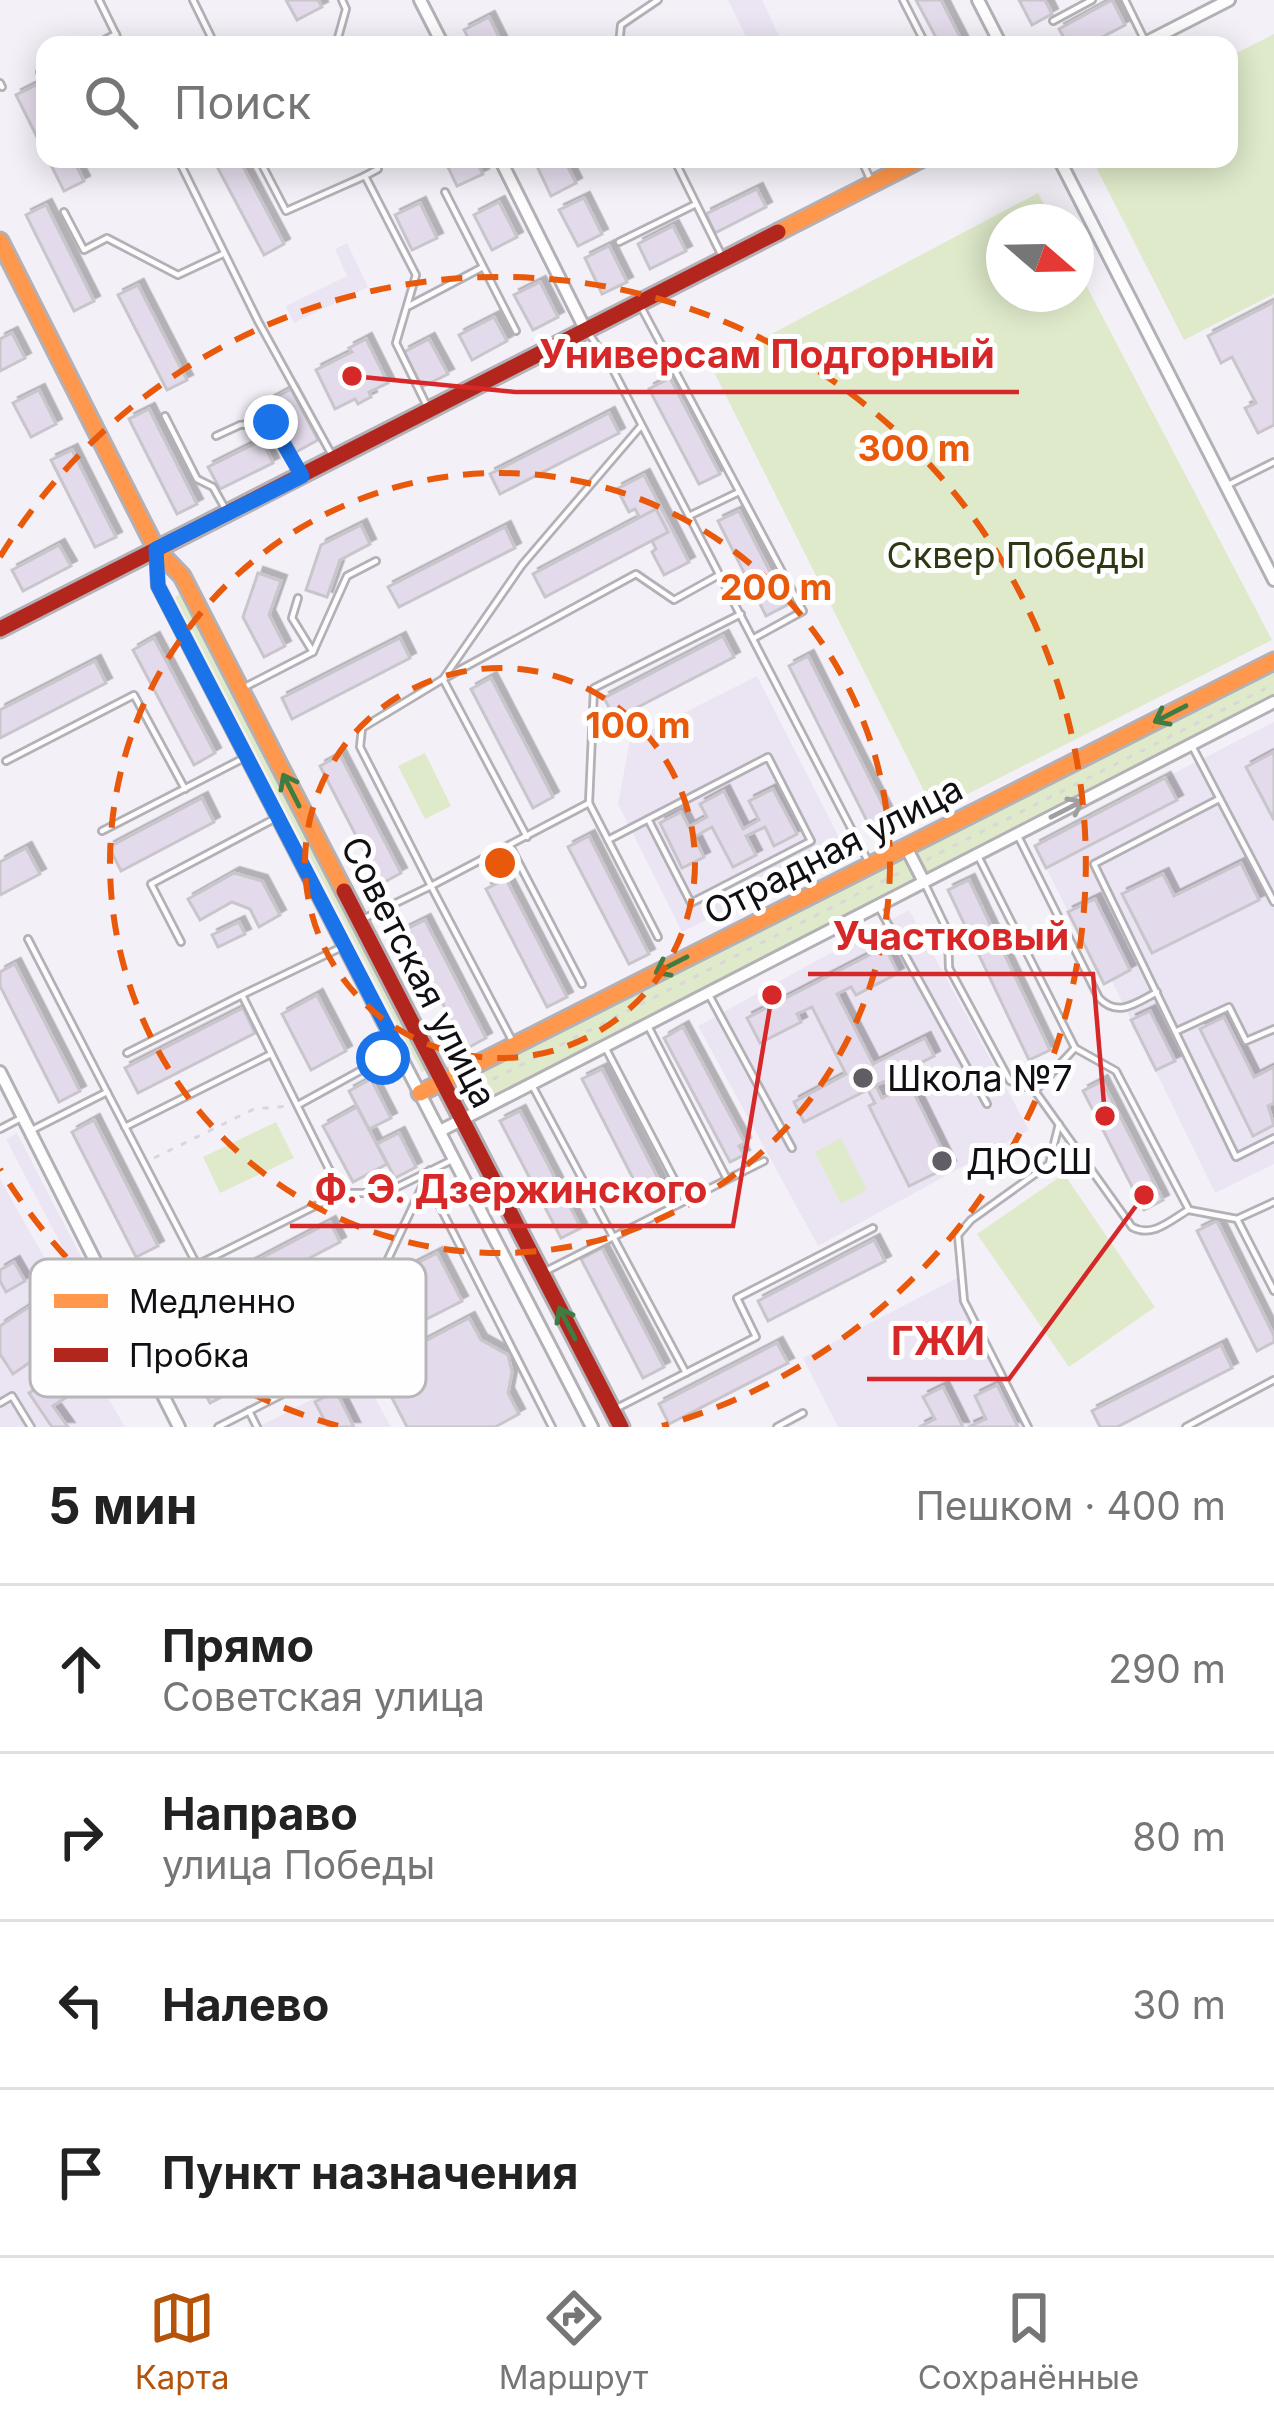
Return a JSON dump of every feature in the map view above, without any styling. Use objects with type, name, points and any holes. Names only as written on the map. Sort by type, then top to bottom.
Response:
[{"type":"street","points":[[421,0],[439,36]]},
{"type":"street","points":[[978,0],[996,36]]},
{"type":"street","points":[[1159,36],[1229,0]]},
{"type":"street","points":[[504,168],[586,332]]},
{"type":"street","points":[[0,628],[904,168]]},
{"type":"street","points":[[1065,168],[1274,580]]},
{"type":"street","name":"Советская улица","points":[[0,241],[156,549],[182,576],[621,1427]]},
{"type":"street","name":"Советская улица","points":[[156,549],[158,586],[592,1427]]},
{"type":"street","name":"Отрадная улица","points":[[420,1093],[1274,661]]},
{"type":"street","name":"Отрадная улица","points":[[440,1131],[1274,702]]},
{"type":"street","points":[[906,847],[924,882]]},
{"type":"street","points":[[0,1072],[94,1259]]},
{"type":"street","points":[[164,1397],[179,1427]]},
{"type":"lane","points":[[99,0],[116,34],[112,36]]},
{"type":"lane","points":[[193,0],[211,36]]},
{"type":"lane","points":[[338,36],[346,9],[341,0]]},
{"type":"lane","points":[[620,36],[621,25],[658,0]]},
{"type":"lane","points":[[903,0],[921,36]]},
{"type":"lane","points":[[1053,21],[1092,0]]},
{"type":"lane","points":[[1125,0],[1141,36]]},
{"type":"lane","points":[[182,168],[335,460]]},
{"type":"lane","points":[[264,168],[286,211],[378,168]]},
{"type":"lane","points":[[678,168],[724,261]]},
{"type":"lane","points":[[865,168],[873,184]]},
{"type":"lane","points":[[365,176],[416,275],[395,343],[430,411]]},
{"type":"lane","points":[[445,192],[516,331]]},
{"type":"lane","points":[[619,242],[696,204]]},
{"type":"lane","points":[[64,212],[84,250],[106,238],[178,275],[224,253]]},
{"type":"lane","points":[[406,307],[484,267]]},
{"type":"lane","points":[[640,305],[803,611],[754,638]]},
{"type":"lane","points":[[586,332],[610,364],[870,864]]},
{"type":"lane","points":[[165,416],[197,479],[213,487],[228,514]]},
{"type":"lane","points":[[216,436],[240,425],[271,422],[302,476]]},
{"type":"lane","points":[[443,679],[522,565],[641,425]]},
{"type":"lane","points":[[1226,486],[1274,462]]},
{"type":"lane","points":[[689,516],[739,492]]},
{"type":"lane","points":[[240,690],[313,652],[347,576],[376,562]]},
{"type":"lane","points":[[514,1045],[358,740],[362,728],[636,574],[674,600],[719,575]]},
{"type":"lane","points":[[298,598],[292,618],[313,652]]},
{"type":"lane","points":[[658,937],[589,803],[594,688],[741,614]]},
{"type":"lane","points":[[443,679],[527,837]]},
{"type":"lane","points":[[6,761],[134,695],[185,789]]},
{"type":"lane","points":[[1191,744],[1274,902]]},
{"type":"lane","points":[[102,832],[247,757]]},
{"type":"lane","points":[[608,840],[648,819],[768,758],[811,841],[691,903],[648,819]]},
{"type":"lane","points":[[1220,799],[1094,864],[1236,1157],[1274,1138]]},
{"type":"lane","points":[[359,921],[589,803]]},
{"type":"lane","points":[[181,942],[152,884],[277,817]]},
{"type":"lane","points":[[1017,834],[1099,998],[1120,1010],[1157,992]]},
{"type":"lane","points":[[509,847],[582,984]]},
{"type":"lane","points":[[978,854],[1075,1048],[1116,1071],[1189,1210]]},
{"type":"lane","points":[[924,882],[948,932],[949,968],[1010,1081],[1035,1090],[1132,1227],[1140,1232],[1155,1230],[1189,1210],[1237,1220],[1274,1202]]},
{"type":"lane","points":[[878,906],[987,1104]]},
{"type":"lane","points":[[28,939],[194,1259]]},
{"type":"lane","points":[[127,1054],[344,946]]},
{"type":"lane","points":[[708,993],[792,1148]]},
{"type":"lane","points":[[242,995],[341,1192]]},
{"type":"lane","points":[[1176,1032],[1229,1007],[1246,1041],[1274,1029]]},
{"type":"lane","points":[[648,1025],[727,1179]]},
{"type":"lane","points":[[605,1046],[685,1200]]},
{"type":"lane","points":[[1035,1090],[1075,1048]]},
{"type":"lane","points":[[297,1105],[398,1049]]},
{"type":"lane","points":[[125,1127],[271,1054]]},
{"type":"lane","points":[[531,1084],[686,1373]]},
{"type":"lane","points":[[30,1131],[107,1092]]},
{"type":"lane","points":[[0,1130],[23,1117]]},
{"type":"lane","points":[[1028,1427],[964,1300],[958,1235],[970,1220],[1049,1164],[1059,1124]]},
{"type":"lane","points":[[209,1259],[341,1192],[385,1193],[454,1159]]},
{"type":"lane","points":[[541,1274],[764,1161]]},
{"type":"lane","points":[[388,1259],[430,1170]]},
{"type":"lane","points":[[425,1179],[552,1427]]},
{"type":"lane","points":[[1237,1220],[1274,1291]]},
{"type":"lane","points":[[612,1410],[756,1337],[737,1298],[873,1228]]},
{"type":"lane","points":[[1186,1427],[1274,1380]]},
{"type":"lane","points":[[0,1403],[12,1396],[31,1427]]},
{"type":"lane","points":[[218,1427],[275,1397]]},
{"type":"lane","points":[[249,1411],[257,1427]]},
{"type":"lane","points":[[777,1427],[803,1413]]},
{"type":"path","points":[[464,1094],[1274,684]]},
{"type":"path","points":[[144,1162],[254,1109],[297,1105]]},
{"type":"shaded area","points":[[728,0],[762,0],[779,36],[746,36]]},
{"type":"shaded area","points":[[347,243],[368,287],[294,323],[286,306],[347,276],[335,249]]},
{"type":"shaded area","points":[[757,676],[845,849],[682,932],[618,804],[630,740]]},
{"type":"shaded area","points":[[1274,722],[1274,1164],[1215,1193],[1112,981],[1104,984],[1046,868],[1176,801],[1165,778]]},
{"type":"shaded area","name":"Школа №7","points":[[909,910],[1029,1130],[818,1246],[698,1026]]},
{"type":"shaded area","points":[[17,1133],[82,1259],[68,1259],[6,1139]]},
{"type":"shaded area","points":[[0,1179],[45,1259],[30,1259],[30,1397],[108,1397],[125,1427],[0,1427]]},
{"type":"shaded area","points":[[957,1278],[1033,1427],[838,1427],[803,1358]]},
{"type":"shaded area","points":[[317,1397],[375,1397],[391,1427],[258,1427]]},
{"type":"green space","points":[[1274,34],[1274,294],[1184,340],[1097,168],[1238,168],[1238,52]]},
{"type":"green space","name":"Сквер Победы","points":[[1038,193],[1044,204],[1017,204]]},
{"type":"green space","name":"Сквер Победы","points":[[986,221],[986,312],[1094,312],[1094,300],[1272,640],[934,811],[711,366]]},
{"type":"green space","points":[[180,594],[426,1070],[422,1072],[175,597]]},
{"type":"green space","points":[[1274,667],[1274,696],[493,1095],[482,1071]]},
{"type":"green space","points":[[425,753],[451,806],[425,819],[398,766]]},
{"type":"green space","points":[[276,1122],[294,1158],[220,1193],[203,1157]]},
{"type":"green space","points":[[841,1138],[867,1190],[841,1204],[815,1152]]},
{"type":"green space","points":[[1064,1174],[1155,1307],[1069,1367],[977,1234]]},
{"type":"building","points":[[286,0],[318,0],[322,7],[297,20]]},
{"type":"building","points":[[916,0],[941,0],[959,36],[935,36]]},
{"type":"building","points":[[1019,0],[1045,0],[1052,14],[1032,25]]},
{"type":"building","points":[[1112,0],[1125,25],[1104,36],[1063,36],[1059,29]]},
{"type":"building","points":[[489,17],[498,36],[467,36],[464,30]]},
{"type":"building","points":[[36,85],[36,135],[16,95]]},
{"type":"building","points":[[52,168],[78,168],[84,181],[64,191]]},
{"type":"building","points":[[218,168],[244,168],[284,244],[264,255]]},
{"type":"building","points":[[448,168],[480,168],[483,174],[457,186]]},
{"type":"building","points":[[538,168],[568,168],[576,183],[551,196]]},
{"type":"building","points":[[757,189],[766,207],[715,233],[706,214]]},
{"type":"building","points":[[584,198],[602,234],[578,246],[559,210]]},
{"type":"building","points":[[499,202],[517,237],[492,250],[474,215]]},
{"type":"building","points":[[420,203],[437,238],[412,250],[395,215]]},
{"type":"building","points":[[46,205],[94,301],[74,311],[26,215]]},
{"type":"building","points":[[673,226],[686,251],[650,269],[638,244]]},
{"type":"building","points":[[609,246],[627,282],[602,294],[585,258]]},
{"type":"building","points":[[540,282],[558,317],[533,330],[514,295]]},
{"type":"building","points":[[138,285],[187,380],[167,390],[118,295]]},
{"type":"building","points":[[1274,302],[1274,425],[1258,433],[1245,408],[1256,403],[1232,357],[1221,363],[1208,336]]},
{"type":"building","points":[[494,317],[507,341],[472,360],[459,335]]},
{"type":"building","points":[[12,333],[25,358],[0,371],[0,339]]},
{"type":"building","points":[[366,339],[388,383],[358,404],[355,399],[335,409],[316,370],[352,352],[349,348]]},
{"type":"building","points":[[429,339],[448,374],[422,387],[404,352]]},
{"type":"building","points":[[670,378],[720,474],[699,484],[649,389]]},
{"type":"building","points":[[291,389],[318,440],[296,452],[269,401]]},
{"type":"building","points":[[39,390],[56,424],[31,437],[13,403]]},
{"type":"building","points":[[149,409],[197,504],[177,514],[129,419]]},
{"type":"building","points":[[609,413],[619,433],[500,494],[490,474]]},
{"type":"building","points":[[262,440],[273,463],[220,489],[208,467]]},
{"type":"building","points":[[72,450],[116,537],[95,547],[51,460]]},
{"type":"building","points":[[644,475],[689,562],[664,575],[652,552],[656,549],[652,541],[668,532],[656,509],[640,518],[635,509],[629,512],[617,489]]},
{"type":"building","points":[[656,509],[668,532],[545,597],[533,574]]},
{"type":"building","points":[[739,511],[787,605],[766,616],[718,521]]},
{"type":"building","points":[[361,525],[370,544],[340,560],[327,597],[306,590],[321,545]]},
{"type":"building","points":[[505,527],[515,548],[399,607],[388,587]]},
{"type":"building","points":[[59,545],[71,566],[23,591],[12,570]]},
{"type":"building","points":[[258,573],[281,581],[269,615],[285,646],[264,657],[243,617]]},
{"type":"building","points":[[723,636],[734,657],[615,719],[604,698]]},
{"type":"building","points":[[154,638],[215,753],[194,765],[133,650]]},
{"type":"building","points":[[400,638],[410,658],[292,719],[282,698]]},
{"type":"building","points":[[808,656],[892,823],[873,833],[789,666]]},
{"type":"building","points":[[95,661],[106,683],[0,738],[0,710]]},
{"type":"building","points":[[491,678],[553,797],[533,808],[471,689]]},
{"type":"building","points":[[1274,752],[1274,820],[1246,767]]},
{"type":"building","points":[[340,755],[401,873],[381,884],[320,766]]},
{"type":"building","points":[[1165,778],[1177,800],[1046,868],[1035,846]]},
{"type":"building","points":[[773,789],[797,834],[774,846],[765,827],[746,836],[756,855],[733,867],[712,827],[694,837],[704,857],[682,868],[660,823],[681,812],[689,827],[707,817],[700,804],[724,791],[743,829],[759,820],[749,801]]},
{"type":"building","points":[[202,798],[214,822],[121,871],[109,847]]},
{"type":"building","points":[[589,836],[649,954],[629,964],[568,847]]},
{"type":"building","points":[[26,848],[40,874],[0,895],[0,862]]},
{"type":"building","points":[[1241,863],[1259,900],[1152,953],[1122,894],[1163,874],[1174,896]]},
{"type":"building","points":[[234,873],[262,881],[280,915],[259,927],[250,909],[232,902],[200,920],[188,899]]},
{"type":"building","points":[[506,879],[567,997],[547,1007],[486,889]]},
{"type":"building","points":[[969,880],[1050,1050],[1029,1060],[948,890]]},
{"type":"building","points":[[1095,899],[1130,970],[1104,984],[1068,912]]},
{"type":"building","points":[[425,920],[486,1038],[466,1049],[405,930]]},
{"type":"building","points":[[239,922],[245,934],[218,947],[212,935]]},
{"type":"building","points":[[885,947],[898,973],[856,995],[851,987],[837,994],[873,1064],[925,1038],[934,1056],[804,1122],[794,1102],[846,1074],[812,1007],[797,1014],[801,1022],[760,1043],[747,1018]]},
{"type":"building","points":[[15,964],[80,1091],[59,1102],[0,986],[0,972]]},
{"type":"building","points":[[317,995],[346,1051],[311,1070],[282,1014]]},
{"type":"building","points":[[243,1008],[255,1033],[138,1093],[125,1068]]},
{"type":"building","points":[[1150,1011],[1175,1061],[1156,1070],[1131,1020]]},
{"type":"building","points":[[1224,1017],[1254,1077],[1274,1067],[1274,1103],[1268,1106],[1274,1125],[1253,1136],[1200,1029]]},
{"type":"building","points":[[683,1027],[745,1143],[739,1146],[744,1155],[730,1162],[664,1038]]},
{"type":"building","points":[[602,1069],[662,1186],[642,1196],[582,1079]]},
{"type":"building","points":[[371,1079],[391,1118],[369,1129],[349,1091]]},
{"type":"building","points":[[1102,1081],[1163,1200],[1144,1210],[1083,1091]]},
{"type":"building","points":[[910,1085],[950,1166],[909,1186],[869,1106],[875,1103],[868,1090],[876,1086],[882,1098]]},
{"type":"building","points":[[357,1107],[387,1164],[353,1182],[323,1126]]},
{"type":"building","points":[[520,1111],[581,1228],[561,1238],[500,1121]]},
{"type":"building","points":[[94,1120],[158,1246],[136,1257],[72,1132]]},
{"type":"building","points":[[399,1133],[416,1167],[395,1178],[377,1144]]},
{"type":"building","points":[[1217,1221],[1274,1336],[1274,1342],[1257,1351],[1197,1231]]},
{"type":"building","points":[[330,1222],[340,1242],[308,1259],[259,1259]]},
{"type":"building","points":[[874,1240],[885,1261],[768,1321],[758,1301]]},
{"type":"building","points":[[602,1248],[664,1367],[643,1378],[581,1259]]},
{"type":"building","points":[[437,1253],[462,1301],[426,1319],[426,1259]]},
{"type":"building","points":[[14,1262],[25,1281],[6,1292],[0,1270]]},
{"type":"building","points":[[30,1306],[30,1362],[13,1374],[0,1354],[0,1326]]},
{"type":"building","points":[[469,1318],[481,1340],[508,1355],[512,1372],[508,1393],[519,1414],[495,1427],[407,1427],[392,1397],[426,1397],[426,1341]]},
{"type":"building","points":[[777,1343],[788,1363],[669,1424],[659,1404]]},
{"type":"building","points":[[1221,1345],[1232,1368],[1117,1427],[1100,1427],[1092,1411]]},
{"type":"building","points":[[997,1385],[1018,1427],[968,1427],[986,1419],[975,1396]]},
{"type":"building","points":[[943,1387],[963,1427],[919,1427],[935,1419],[923,1397]]},
{"type":"building","points":[[32,1397],[67,1397],[53,1406],[68,1427],[52,1427]]},
{"type":"building","points":[[339,1397],[354,1427],[328,1427],[315,1402]]},
{"type":"traffic: slow","points":[[778,232],[903,168]]},
{"type":"traffic: slow","points":[[0,241],[156,549],[182,576],[344,891]]},
{"type":"traffic: slow","points":[[420,1093],[1274,661]]},
{"type":"traffic: jam","points":[[0,629],[778,232]]},
{"type":"traffic: jam","points":[[344,891],[621,1427]]},
{"type":"place","name":"Универсам Подгорный","points":[[352,376]]},
{"type":"place","name":"Ф. Э. Дзержинского","points":[[772,995]]},
{"type":"place","name":"Школа №7","points":[[863,1078]]},
{"type":"place","name":"Участковый","points":[[1105,1116]]},
{"type":"place","name":"ДЮСШ","points":[[942,1161]]},
{"type":"place","name":"ГЖИ","points":[[1144,1195]]},
{"type":"route","points":[[271,422],[302,476],[156,549],[158,586],[398,1049],[383,1058]]}]
